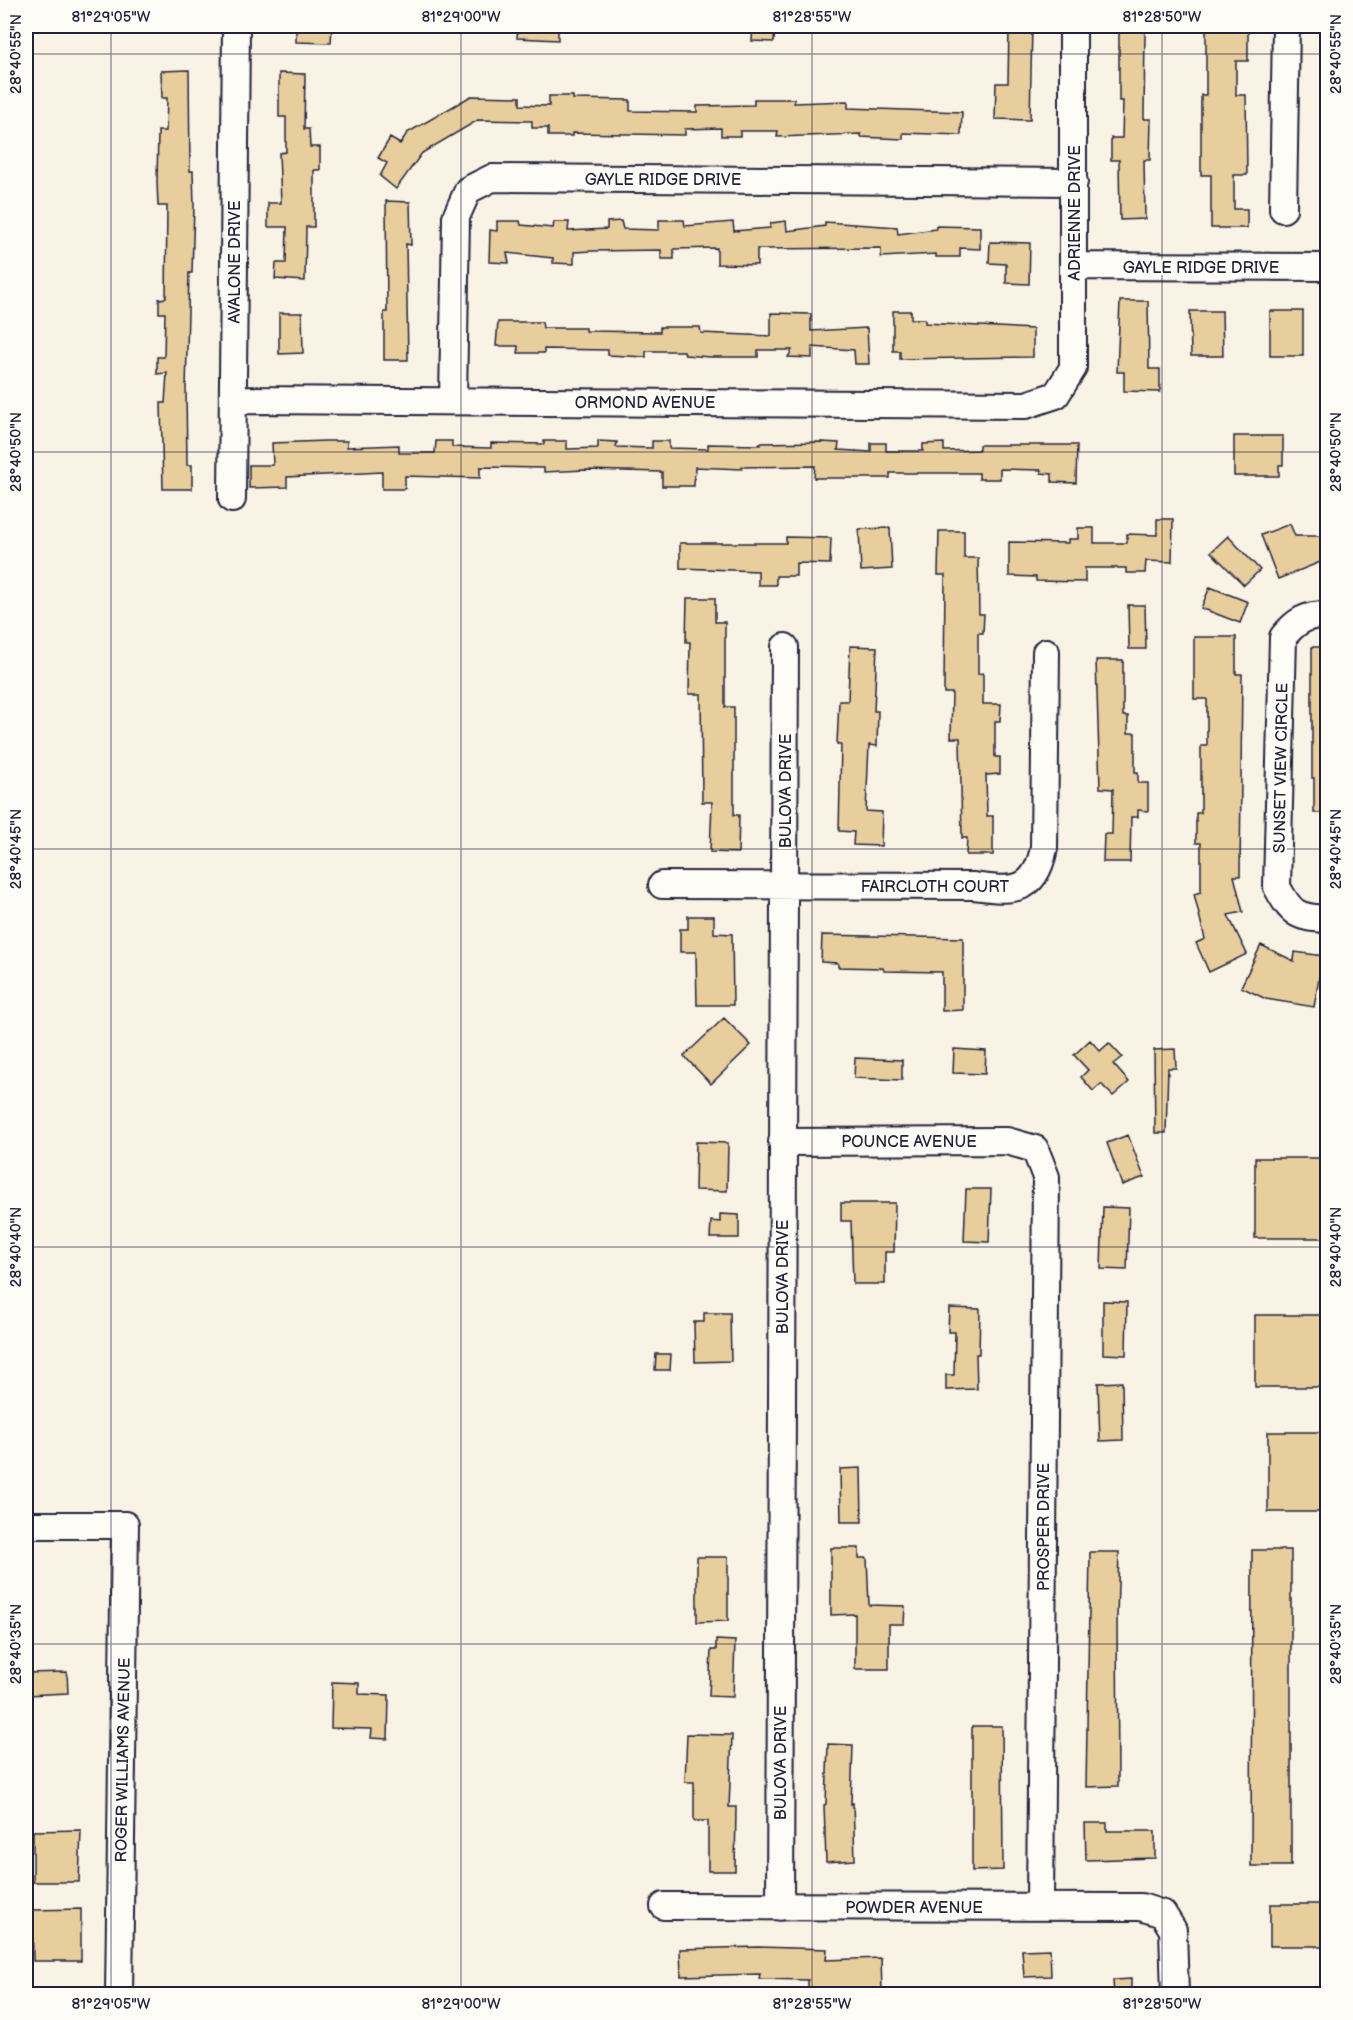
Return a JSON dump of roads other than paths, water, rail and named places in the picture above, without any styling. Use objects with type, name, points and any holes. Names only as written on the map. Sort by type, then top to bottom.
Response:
[{"type":"street","name":"AVALONE DRIVE","points":[[232,499],[236,26]]},
{"type":"street","name":"ADRIENNE DRIVE","points":[[1056,395],[1073,368],[1073,26]]},
{"type":"street","points":[[1283,209],[1286,26]]},
{"type":"street","name":"GAYLE RIDGE DRIVE","points":[[453,401],[456,217],[468,190],[492,178],[1074,182]]},
{"type":"street","name":"GAYLE RIDGE DRIVE","points":[[1074,266],[1328,267]]},
{"type":"street","name":"ORMOND AVENUE","points":[[233,400],[1026,405],[1056,395]]},
{"type":"street","name":"SUNSET VIEW CIRCLE","points":[[1328,615],[1313,615],[1296,622],[1282,637],[1277,887],[1289,909],[1311,918],[1328,919]]},
{"type":"street","name":"BULOVA DRIVE","points":[[780,1907],[785,647]]},
{"type":"street","name":"FAIRCLOTH COURT","points":[[785,885],[973,886],[1001,889],[1021,886],[1035,877],[1044,848],[1046,652]]},
{"type":"street","points":[[662,885],[785,885]]},
{"type":"street","name":"POUNCE AVENUE","points":[[782,1142],[1008,1141],[1035,1149]]},
{"type":"street","name":"PROSPER DRIVE","points":[[1035,1149],[1046,1176],[1040,1906]]},
{"type":"street","name":"ROGER WILLIAMS AVENUE","points":[[26,1525],[125,1525],[119,1995]]},
{"type":"street","name":"POWDER AVENUE","points":[[664,1906],[1141,1907],[1163,1914],[1173,1930],[1175,1995]]}]
